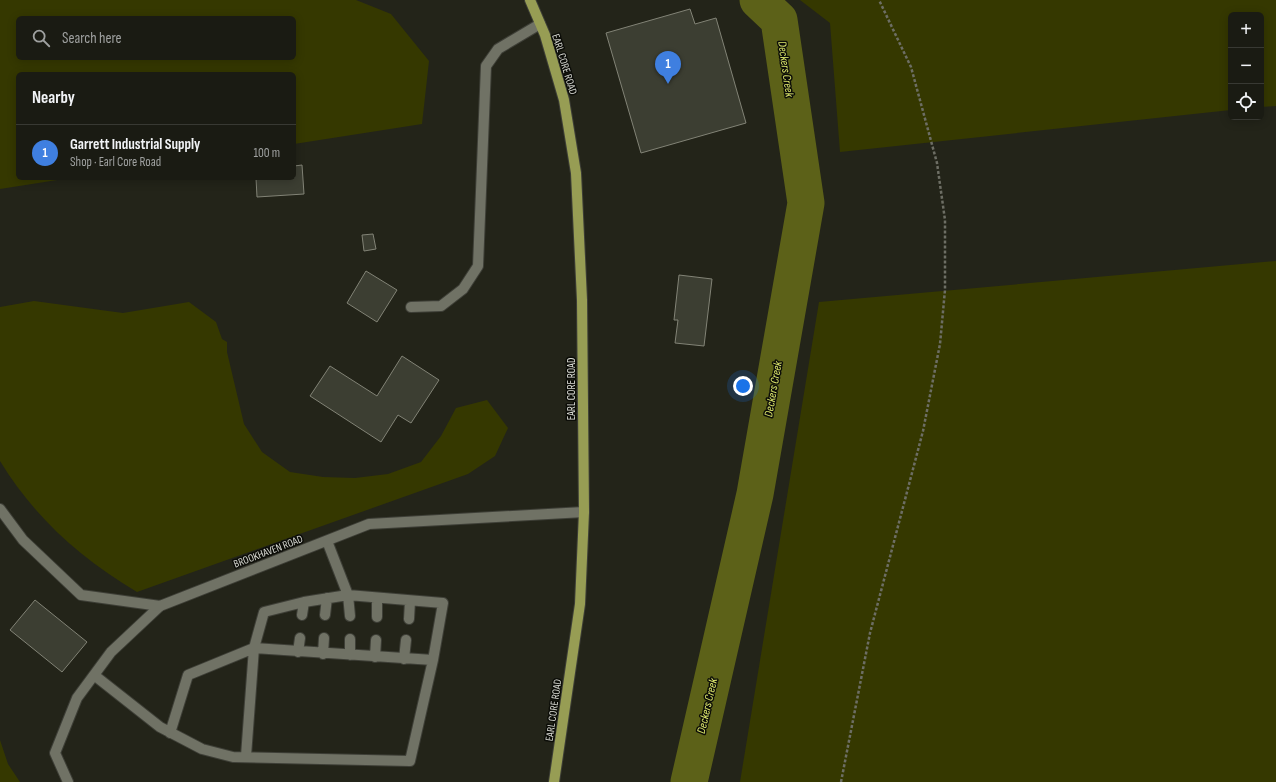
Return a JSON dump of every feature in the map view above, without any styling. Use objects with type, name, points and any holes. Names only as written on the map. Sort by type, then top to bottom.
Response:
[{"type":"main road","name":"EARL CORE ROAD","points":[[530,0],[540,24],[564,100],[576,173],[582,300],[584,512],[580,604],[554,782]]},
{"type":"street","points":[[411,307],[441,306],[463,289],[478,266],[486,66],[498,49],[540,24]]},
{"type":"street","name":"BROOKHAVEN ROAD","points":[[0,509],[23,540],[81,595],[160,606],[369,524],[584,512]]},
{"type":"street","points":[[327,540],[348,595],[350,616]]},
{"type":"street","points":[[94,675],[160,727],[202,749],[233,756],[410,761],[433,660],[443,603],[348,595],[304,602],[264,612],[254,648],[246,756]]},
{"type":"street","points":[[326,615],[327,598]]},
{"type":"street","points":[[376,617],[377,598]]},
{"type":"street","points":[[409,619],[410,601]]},
{"type":"street","points":[[302,615],[304,602]]},
{"type":"street","points":[[68,782],[55,753],[77,698],[111,652],[160,606]]},
{"type":"street","points":[[298,652],[300,638]]},
{"type":"street","points":[[323,654],[324,638]]},
{"type":"street","points":[[350,639],[350,655]]},
{"type":"street","points":[[375,657],[376,640]]},
{"type":"street","points":[[404,659],[406,640]]},
{"type":"street","points":[[170,733],[188,675],[254,648],[323,654],[433,660]]},
{"type":"path","points":[[841,782],[870,633],[923,431],[940,344],[945,290],[945,220],[937,163],[911,67],[879,0]]},
{"type":"shaded area","points":[[0,0],[356,0],[391,14],[429,61],[422,124],[296,144],[296,72],[16,72],[16,180],[57,180],[0,189]]},
{"type":"shaded area","points":[[800,0],[1276,0],[1276,106],[1264,107],[1264,12],[1228,12],[1228,110],[840,152],[830,23]]},
{"type":"shaded area","points":[[1276,261],[1276,782],[740,782],[819,302]]},
{"type":"shaded area","points":[[34,301],[123,313],[189,302],[216,322],[222,339],[227,342],[227,352],[244,424],[262,452],[290,472],[323,477],[355,478],[388,474],[421,462],[441,436],[456,408],[487,400],[508,428],[495,456],[468,474],[137,592],[96,565],[60,535],[28,501],[0,461],[0,307]]},
{"type":"shaded area","points":[[0,740],[8,764],[20,782],[0,782]]},
{"type":"building","points":[[690,9],[695,24],[716,18],[746,123],[641,153],[606,33]]},
{"type":"building","points":[[302,165],[304,194],[257,197],[256,180],[296,180],[296,166]]},
{"type":"building","points":[[373,234],[376,249],[364,251],[362,235]]},
{"type":"building","points":[[366,271],[397,290],[377,322],[347,303]]},
{"type":"building","points":[[679,275],[712,279],[704,346],[675,343],[678,320],[674,320]]},
{"type":"building","points":[[402,356],[439,380],[411,423],[398,415],[381,442],[310,396],[330,366],[377,396]]},
{"type":"building","points":[[35,600],[87,642],[62,672],[10,630]]},
{"type":"waterway","name":"Deckers Creek","points":[[689,782],[755,494],[806,203],[779,20],[758,0]]},
{"type":"place","name":"Garrett Industrial Supply","points":[[668,84]]}]
